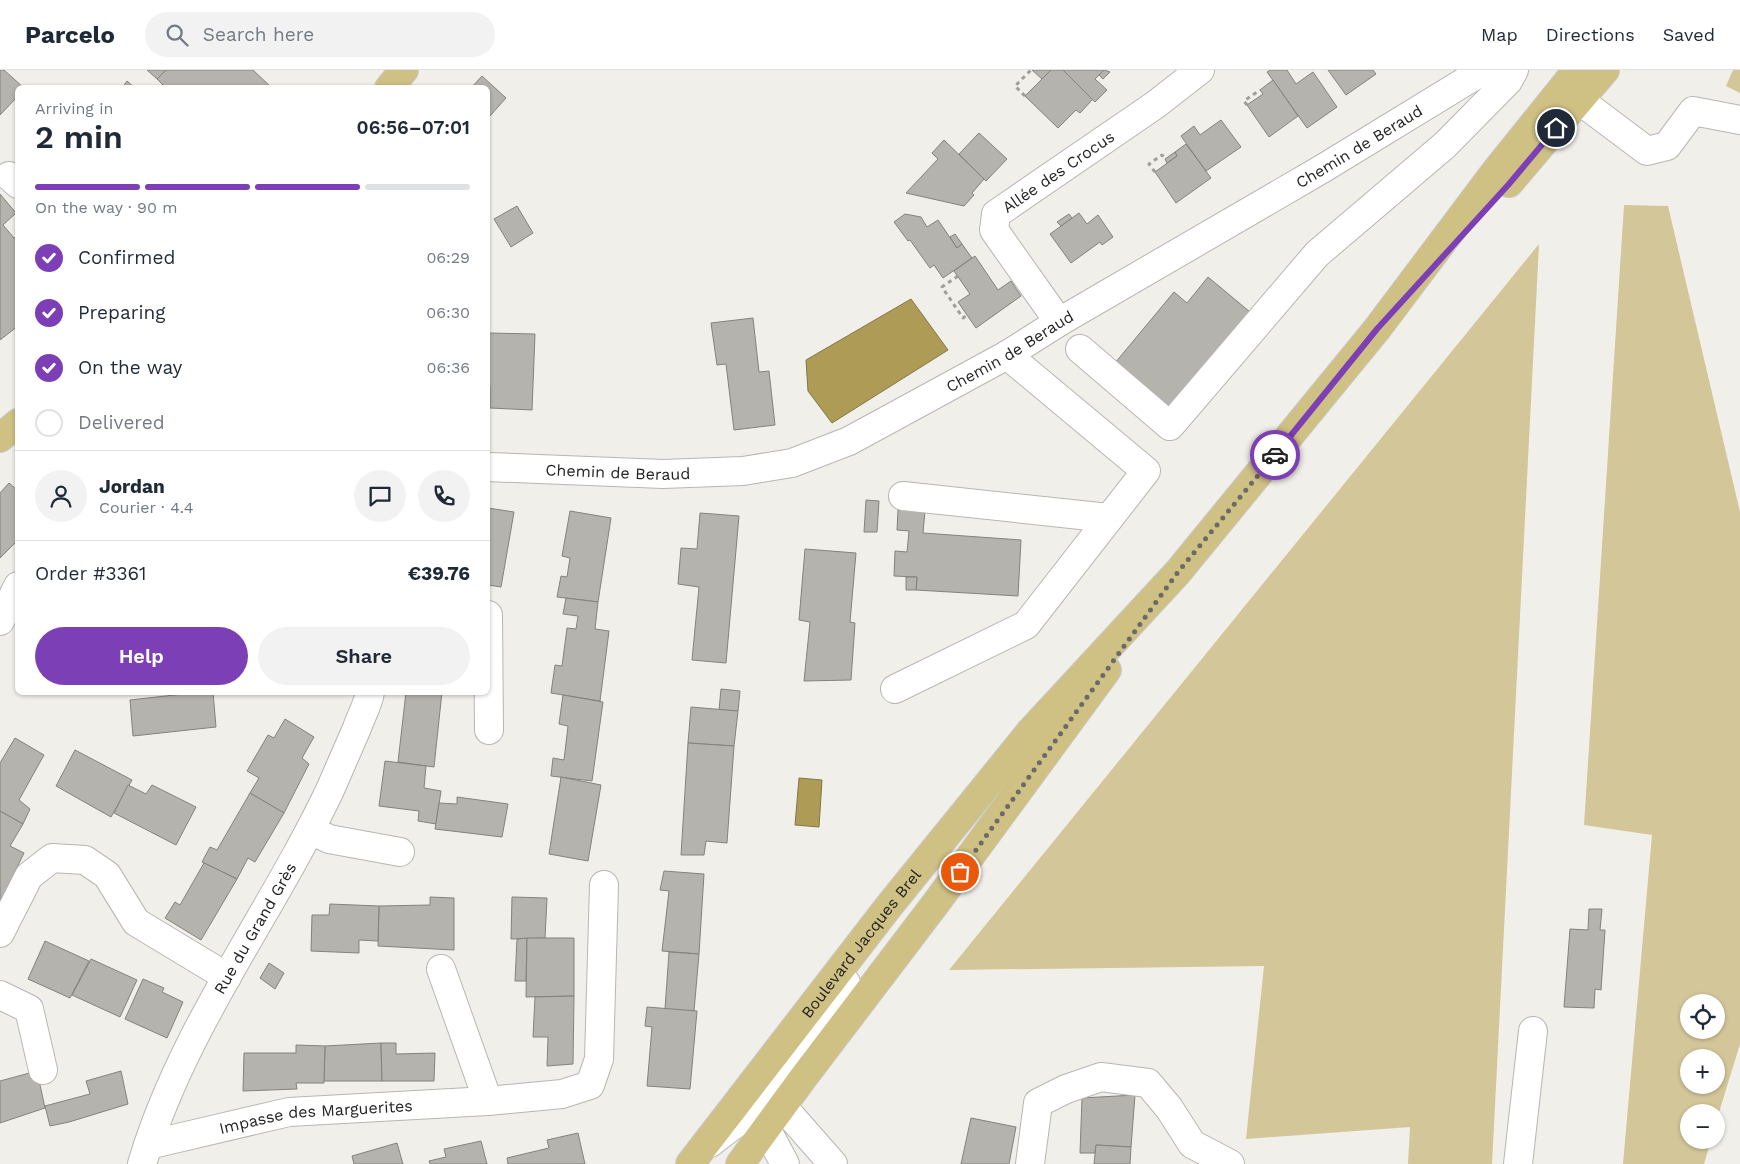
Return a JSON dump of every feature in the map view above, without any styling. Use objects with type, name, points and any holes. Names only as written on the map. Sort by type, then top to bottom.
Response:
[{"type":"main road","name":"Boulevard Jacques Brel","points":[[740,1164],[769,1115],[936,904],[1178,572],[1377,329],[1495,172],[1571,82],[1605,70]]},
{"type":"main road","points":[[0,438],[15,426]]},
{"type":"main road","name":"Boulevard Jacques Brel","points":[[694,1158],[889,906],[1030,732],[1178,572]]},
{"type":"street","name":"Allée des Crocus","points":[[1059,322],[994,230],[996,214],[1154,105],[1200,70]]},
{"type":"street","points":[[1080,349],[1170,426],[1317,254],[1445,145],[1508,80],[1514,70]]},
{"type":"street","name":"Chemin de Beraud","points":[[490,467],[664,474],[743,472],[792,463],[850,441],[1007,355],[1059,322],[1322,170],[1466,74]]},
{"type":"street","points":[[1571,82],[1647,152],[1667,146],[1693,111],[1740,120]]},
{"type":"street","points":[[895,689],[1026,625],[1146,471],[1007,355]]},
{"type":"street","points":[[903,496],[1110,518]]},
{"type":"street","points":[[0,621],[15,592]]},
{"type":"street","name":"Rue du Grand Grès","points":[[145,1154],[160,1114],[196,1033],[254,927],[311,830],[338,773],[369,695]]},
{"type":"street","points":[[489,695],[489,730]]},
{"type":"street","points":[[311,830],[329,839],[400,852]]},
{"type":"street","points":[[0,933],[29,876],[52,858],[85,860],[107,876],[136,922],[227,977]]},
{"type":"street","name":"Impasse des Marguerites","points":[[145,1154],[290,1112],[488,1101],[562,1094],[590,1085],[599,1059],[604,885]]},
{"type":"street","points":[[785,1164],[764,1095],[856,970],[889,906]]},
{"type":"street","points":[[441,969],[488,1101]]},
{"type":"street","points":[[0,995],[30,1009],[43,1070]]},
{"type":"street","points":[[1518,1164],[1533,1031]]},
{"type":"street","points":[[1030,1164],[1038,1103],[1066,1089],[1101,1077],[1148,1083],[1169,1108],[1192,1144],[1230,1164]]},
{"type":"street","points":[[694,1158],[769,1115],[789,1114],[833,1164]]},
{"type":"path","points":[[1025,96],[1015,86],[1031,70]]},
{"type":"path","points":[[1247,105],[1244,101],[1260,90]]},
{"type":"path","points":[[1155,172],[1149,164],[1162,155],[1165,158]]},
{"type":"path","points":[[958,276],[942,287],[963,318],[967,315]]},
{"type":"shaded area","points":[[1733,70],[1740,70],[1740,93],[1726,86]]},
{"type":"shaded area","points":[[1624,205],[1668,206],[1740,512],[1740,1044],[1725,1093],[1725,1049],[1680,1049],[1680,1094],[1725,1094],[1722,1104],[1680,1104],[1680,1149],[1708,1149],[1704,1164],[1623,1164],[1652,835],[1584,825]]},
{"type":"shaded area","points":[[1539,244],[1492,1164],[1408,1164],[1410,1127],[1246,1139],[1264,966],[949,970]]},
{"type":"shaded area","points":[[911,299],[948,350],[832,423],[808,391],[806,360]]},
{"type":"shaded area","points":[[799,778],[822,780],[819,827],[795,825]]},
{"type":"building","points":[[0,70],[4,70],[21,85],[15,85],[15,99],[0,115]]},
{"type":"building","points":[[147,70],[166,70],[157,79]]},
{"type":"building","points":[[166,70],[253,70],[269,85],[163,85],[157,79]]},
{"type":"building","points":[[1032,70],[1051,70],[1042,79]]},
{"type":"building","points":[[1051,70],[1063,70],[1093,99],[1080,113],[1076,110],[1058,128],[1025,96]]},
{"type":"building","points":[[1063,70],[1104,70],[1095,79],[1107,90],[1095,102]]},
{"type":"building","points":[[1104,70],[1110,72],[1103,79],[1099,75]]},
{"type":"building","points":[[1270,70],[1287,70],[1296,84],[1313,72],[1337,107],[1307,128],[1267,72]]},
{"type":"building","points":[[1328,70],[1373,70],[1376,74],[1346,95]]},
{"type":"building","points":[[482,76],[506,98],[490,116],[490,85],[474,85]]},
{"type":"building","points":[[1273,80],[1298,116],[1269,137],[1247,105],[1263,94],[1260,90]]},
{"type":"building","points":[[1221,120],[1241,147],[1206,171],[1181,136],[1194,126],[1200,135]]},
{"type":"building","points":[[979,133],[1007,159],[986,181],[959,154]]},
{"type":"building","points":[[944,140],[984,179],[964,206],[906,193],[938,159],[932,153]]},
{"type":"building","points":[[1186,144],[1211,178],[1176,203],[1155,172],[1177,156],[1175,152]]},
{"type":"building","points":[[1175,152],[1177,156],[1167,163],[1165,159]]},
{"type":"building","points":[[0,194],[15,212],[3,225],[15,237],[15,328],[0,340]]},
{"type":"building","points":[[517,206],[533,233],[511,247],[494,219]]},
{"type":"building","points":[[1079,213],[1087,224],[1098,215],[1113,237],[1102,245],[1100,242],[1071,263],[1050,234]]},
{"type":"building","points":[[905,214],[921,217],[927,227],[938,220],[957,248],[962,244],[972,258],[943,278],[934,265],[930,268],[910,240],[908,241],[894,222]]},
{"type":"building","points":[[1069,214],[1072,218],[1061,226],[1057,222]]},
{"type":"building","points":[[955,234],[962,244],[957,248],[950,237]]},
{"type":"building","points":[[975,256],[998,290],[1011,281],[1021,296],[976,328],[958,302],[970,294],[954,271]]},
{"type":"building","points":[[1208,277],[1250,312],[1166,415],[1110,369],[1174,292],[1187,303]]},
{"type":"building","points":[[753,318],[759,372],[769,371],[775,425],[734,430],[726,364],[717,365],[711,323]]},
{"type":"building","points":[[490,333],[535,334],[532,410],[490,408]]},
{"type":"building","points":[[9,483],[15,488],[15,543],[0,558],[0,493]]},
{"type":"building","points":[[866,500],[879,501],[877,532],[864,532]]},
{"type":"building","points":[[490,508],[514,512],[501,587],[490,585]]},
{"type":"building","points":[[898,510],[925,511],[923,533],[1021,540],[1018,596],[916,590],[917,577],[894,576],[895,551],[907,552],[909,531],[897,530]]},
{"type":"building","points":[[570,511],[611,518],[598,602],[557,597],[561,576],[567,577],[570,558],[562,556]]},
{"type":"building","points":[[700,513],[739,516],[726,663],[692,660],[699,587],[678,584],[681,548],[697,549]]},
{"type":"building","points":[[805,549],[856,553],[850,622],[855,623],[851,680],[804,681],[810,622],[799,620]]},
{"type":"building","points":[[906,577],[917,577],[916,590],[906,590]]},
{"type":"building","points":[[566,598],[598,602],[595,629],[609,631],[600,701],[551,693],[555,665],[562,666],[567,628],[576,629],[578,616],[563,614]]},
{"type":"building","points":[[721,689],[740,691],[738,711],[719,710]]},
{"type":"building","points":[[174,695],[213,695],[216,727],[133,736],[130,700]]},
{"type":"building","points":[[406,695],[442,695],[434,767],[398,762]]},
{"type":"building","points":[[563,695],[603,702],[592,781],[551,776],[553,758],[564,760],[568,726],[559,724]]},
{"type":"building","points":[[691,707],[738,711],[734,746],[688,743]]},
{"type":"building","points":[[285,719],[314,737],[302,758],[309,764],[284,813],[250,793],[259,778],[247,771],[268,735],[274,738]]},
{"type":"building","points":[[15,738],[44,755],[19,800],[30,809],[23,824],[0,811],[0,763]]},
{"type":"building","points":[[688,743],[734,746],[727,843],[706,841],[704,855],[681,855]]},
{"type":"building","points":[[75,750],[132,780],[111,817],[56,786]]},
{"type":"building","points":[[385,761],[426,766],[424,788],[441,791],[436,824],[418,821],[419,811],[379,806]]},
{"type":"building","points":[[561,777],[601,785],[588,861],[549,854]]},
{"type":"building","points":[[128,785],[146,794],[152,785],[196,807],[176,845],[114,813]]},
{"type":"building","points":[[250,793],[284,813],[255,862],[248,858],[237,879],[202,862],[210,847],[217,850]]},
{"type":"building","points":[[457,797],[508,804],[502,837],[435,829],[439,803],[457,804]]},
{"type":"building","points":[[0,811],[23,824],[10,846],[24,853],[0,902]]},
{"type":"building","points":[[204,863],[237,879],[201,940],[165,918],[175,902],[180,905]]},
{"type":"building","points":[[664,871],[704,874],[699,954],[662,951],[669,891],[660,890]]},
{"type":"building","points":[[430,897],[454,898],[454,950],[378,946],[379,906],[430,905]]},
{"type":"building","points":[[512,897],[547,898],[545,938],[511,939]]},
{"type":"building","points":[[330,904],[379,906],[378,941],[359,940],[359,953],[311,951],[312,915],[329,915]]},
{"type":"building","points":[[1589,909],[1602,909],[1600,930],[1605,930],[1601,990],[1595,989],[1594,1008],[1564,1007],[1570,929],[1588,930]]},
{"type":"building","points":[[527,938],[526,981],[515,981],[517,939]]},
{"type":"building","points":[[527,938],[574,938],[574,996],[526,997]]},
{"type":"building","points":[[45,941],[89,961],[70,998],[28,979]]},
{"type":"building","points":[[669,952],[699,954],[694,1011],[665,1009]]},
{"type":"building","points":[[91,959],[137,980],[120,1017],[72,995]]},
{"type":"building","points":[[269,963],[284,973],[275,989],[260,978]]},
{"type":"building","points":[[143,979],[164,988],[162,992],[183,1002],[167,1038],[125,1019]]},
{"type":"building","points":[[574,996],[573,1064],[547,1066],[548,1037],[533,1037],[535,997]]},
{"type":"building","points":[[647,1007],[697,1011],[690,1089],[647,1086],[652,1027],[645,1026]]},
{"type":"building","points":[[381,1043],[382,1081],[324,1081],[325,1046]]},
{"type":"building","points":[[381,1043],[396,1043],[396,1054],[435,1053],[434,1081],[382,1081]]},
{"type":"building","points":[[296,1045],[325,1046],[324,1083],[296,1083],[297,1089],[243,1091],[244,1053],[296,1053]]},
{"type":"building","points":[[37,1071],[45,1108],[0,1123],[0,1081]]},
{"type":"building","points":[[121,1071],[128,1104],[50,1126],[45,1106],[90,1094],[86,1081]]},
{"type":"building","points":[[1135,1095],[1131,1147],[1096,1145],[1095,1153],[1080,1153],[1082,1098]]},
{"type":"building","points":[[971,1118],[1016,1127],[1009,1164],[961,1164]]},
{"type":"building","points":[[578,1133],[585,1164],[508,1164],[507,1158],[549,1148],[547,1140]]},
{"type":"building","points":[[481,1141],[487,1164],[430,1164],[429,1161],[446,1157],[444,1149]]},
{"type":"building","points":[[397,1143],[403,1164],[354,1164],[352,1156]]},
{"type":"building","points":[[1096,1145],[1131,1147],[1130,1164],[1094,1164]]},
{"type":"way so far","points":[[960,872],[1178,572],[1275,455]]},
{"type":"route","points":[[1275,455],[1377,329],[1509,184],[1556,128]]}]
